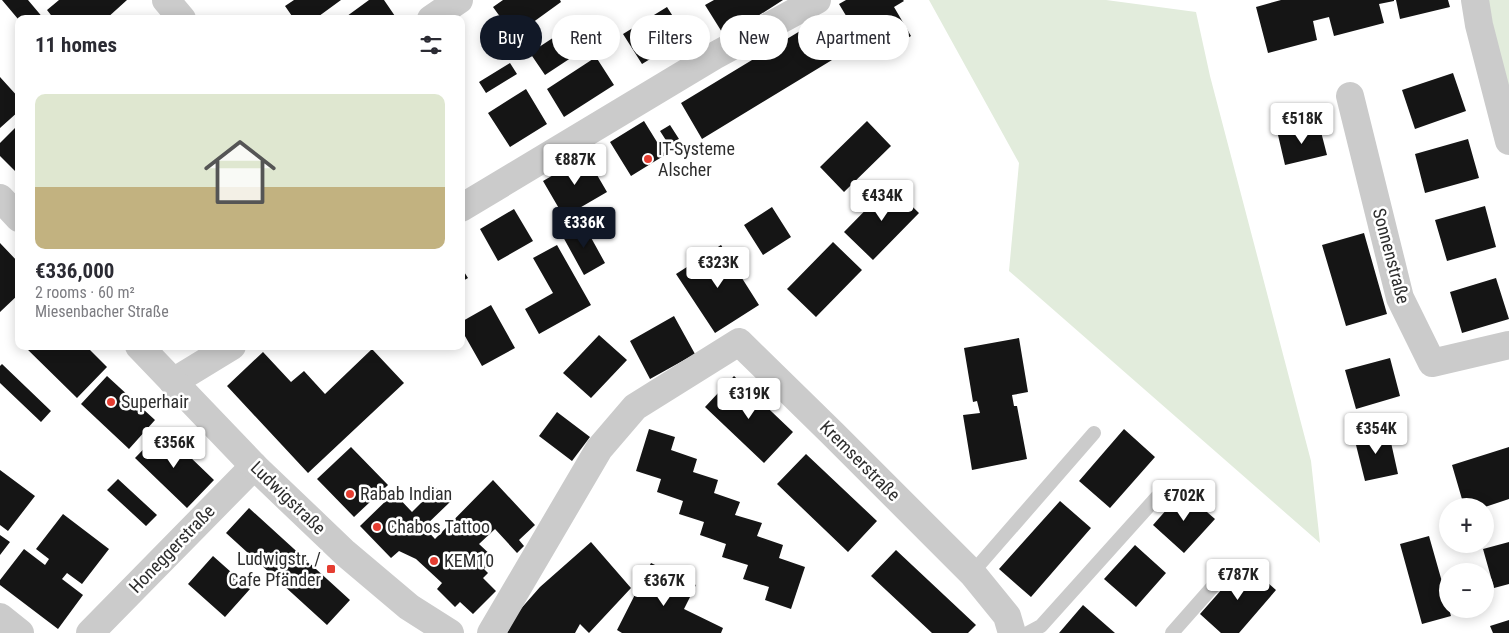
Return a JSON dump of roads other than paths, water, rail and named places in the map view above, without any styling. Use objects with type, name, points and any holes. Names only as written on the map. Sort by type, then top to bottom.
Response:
[{"type":"street","points":[[166,0],[179,15]]},
{"type":"street","points":[[438,15],[459,0]]},
{"type":"street","points":[[465,206],[714,56],[817,0]]},
{"type":"street","points":[[1475,0],[1479,25],[1509,141]]},
{"type":"street","name":"Sonnenstraße","points":[[1350,96],[1400,298],[1432,363],[1509,345]]},
{"type":"street","points":[[0,198],[15,214]]},
{"type":"street","name":"Kremserstraße","points":[[491,633],[599,449],[635,407],[739,342],[972,573],[1007,616],[1012,633]]},
{"type":"street","name":"Ludwigstraße","points":[[143,350],[254,466],[366,572],[437,629]]},
{"type":"street","points":[[173,382],[225,350]]},
{"type":"street","name":"Honeggerstraße","points":[[90,633],[254,466]]},
{"type":"street","points":[[0,617],[20,633]]},
{"type":"lane","points":[[972,573],[1094,433]]},
{"type":"lane","points":[[1028,633],[1041,626],[1157,497]]},
{"type":"lane","points":[[1172,633],[1224,574]]},
{"type":"place","name":"IT-Systeme Alscher","points":[[648,159]]},
{"type":"place","name":"Superhair","points":[[111,402]]},
{"type":"place","name":"Rabab Indian","points":[[350,494]]},
{"type":"place","name":"Chabos Tattoo","points":[[377,527]]},
{"type":"place","name":"KEM10","points":[[434,561]]},
{"type":"place","name":"Ludwigstr. / Cafe Pfänder","points":[[331,569]]}]
